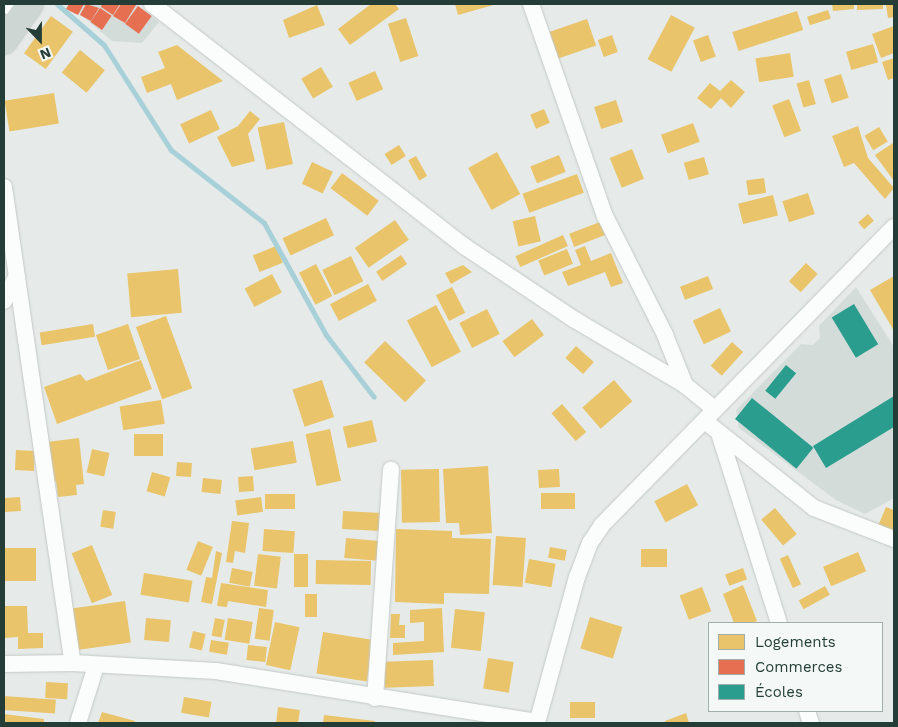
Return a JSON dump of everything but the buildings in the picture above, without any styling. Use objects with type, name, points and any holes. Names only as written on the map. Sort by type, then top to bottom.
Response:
[{"type":"main road","points":[[4,41],[19,8]]},
{"type":"street","points":[[152,4],[464,246],[575,320],[685,385]]},
{"type":"street","points":[[531,4],[605,216],[665,336],[685,385],[710,416],[720,436],[779,622]]},
{"type":"street","points":[[4,187],[73,663]]},
{"type":"street","points":[[4,664],[73,663],[96,666],[216,671],[537,723],[577,577],[590,543],[602,525],[894,227]]},
{"type":"street","points":[[4,301],[17,276]]},
{"type":"street","points":[[720,436],[814,508],[894,539]]},
{"type":"street","points":[[375,698],[391,470]]},
{"type":"street","points":[[78,723],[96,666]]},
{"type":"shaded area","points":[[68,4],[135,4],[159,22],[142,43],[112,41]]},
{"type":"shaded area","points":[[856,287],[894,347],[894,498],[865,514],[836,500],[739,428],[736,410],[801,344],[813,345],[820,338],[819,326]]},
{"type":"waterway","points":[[57,4],[104,45],[171,150],[264,223],[326,335],[374,397]]}]
